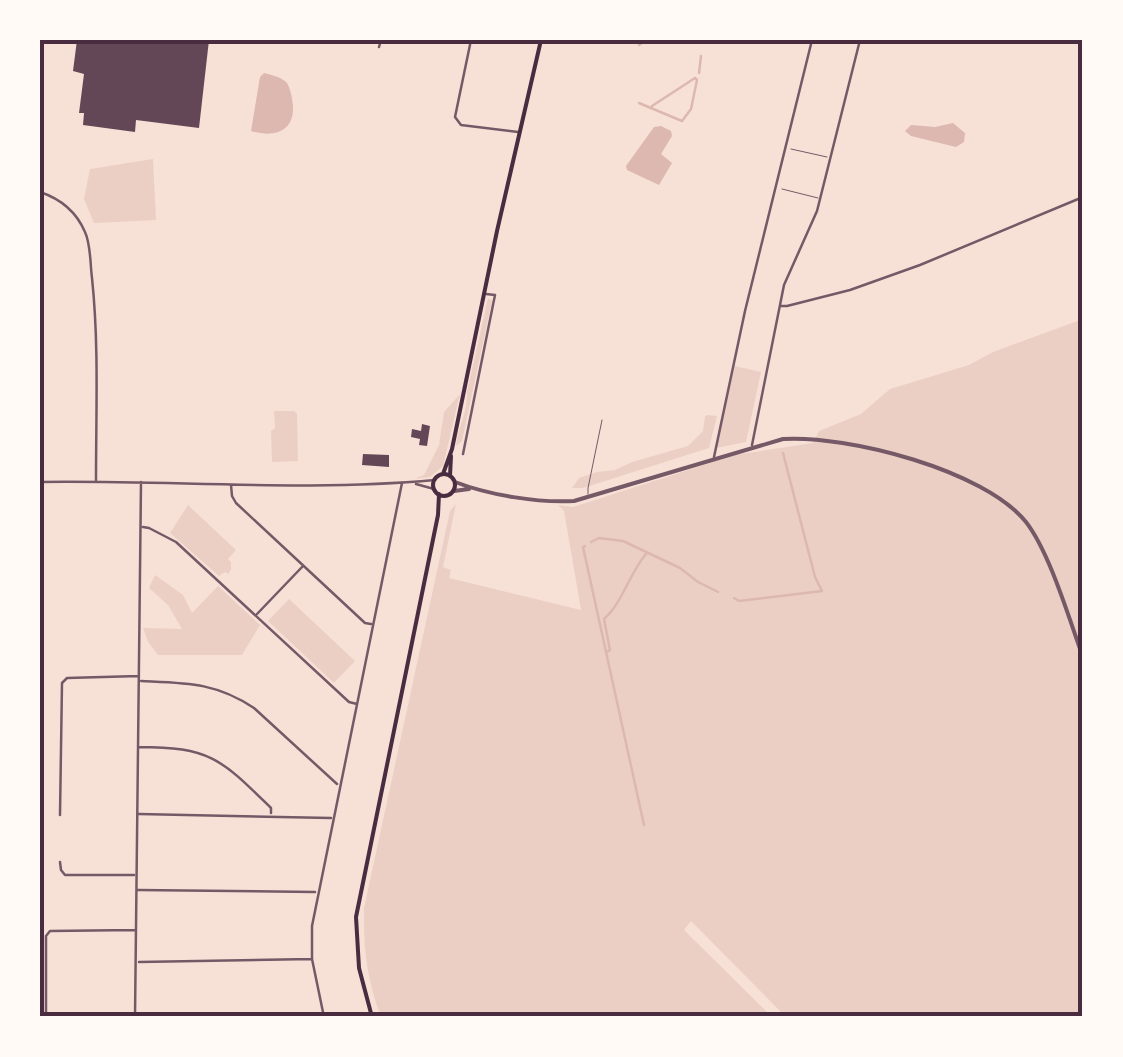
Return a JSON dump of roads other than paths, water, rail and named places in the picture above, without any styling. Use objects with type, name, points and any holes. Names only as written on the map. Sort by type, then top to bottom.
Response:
[{"type":"main road","points":[[450,476],[452,449],[541,40]]},
{"type":"main road","points":[[438,515],[435,480],[443,474],[452,449]]},
{"type":"main road","points":[[372,1017],[361,982],[356,946],[358,898],[438,515],[447,496],[454,491],[455,482],[443,474]]},
{"type":"main road","points":[[437,492],[447,496]]},
{"type":"street","points":[[379,47],[381,40]]},
{"type":"street","points":[[471,40],[455,117],[461,125],[520,132]]},
{"type":"street","points":[[714,458],[745,311],[812,40]]},
{"type":"street","points":[[752,447],[779,306],[791,265],[821,198],[860,40]]},
{"type":"street","points":[[40,192],[71,210],[88,239],[96,318],[96,481]]},
{"type":"street","points":[[779,306],[850,290],[1083,196]]},
{"type":"street","points":[[463,454],[495,295],[485,293]]},
{"type":"street","points":[[454,491],[470,489],[574,501],[784,439],[811,439],[873,449],[978,486],[1025,521],[1046,557],[1083,657]]},
{"type":"street","points":[[452,449],[465,442]]},
{"type":"street","points":[[415,484],[435,480]]},
{"type":"street","points":[[40,482],[402,483],[437,492]]},
{"type":"street","points":[[136,1017],[141,482]]},
{"type":"street","points":[[455,482],[470,489]]},
{"type":"street","points":[[324,1017],[312,959],[312,926],[402,483]]},
{"type":"street","points":[[232,484],[236,503],[365,623],[373,625]]},
{"type":"street","points":[[141,527],[176,542],[349,702],[357,704]]},
{"type":"street","points":[[256,615],[303,566]]},
{"type":"street","points":[[60,815],[62,683],[66,678],[197,683],[238,698],[254,708],[334,783],[340,784]]},
{"type":"street","points":[[138,747],[176,748],[218,760],[271,808],[271,816]]},
{"type":"street","points":[[138,814],[332,818]]},
{"type":"street","points":[[60,862],[65,875],[136,875]]},
{"type":"street","points":[[137,890],[317,892]]},
{"type":"street","points":[[46,1017],[46,936],[50,931],[137,930]]},
{"type":"street","points":[[136,962],[312,959]]},
{"type":"lane","points":[[792,148],[830,158]]},
{"type":"lane","points":[[782,189],[821,198]]},
{"type":"lane","points":[[589,498],[602,420]]},
{"type":"waterway","points":[[639,45],[647,40]]},
{"type":"waterway","points":[[699,73],[701,56]]},
{"type":"waterway","points":[[639,103],[682,121],[691,109],[695,78]]},
{"type":"waterway","points":[[652,106],[695,78]]},
{"type":"waterway","points":[[734,598],[739,601],[822,591],[783,453]]},
{"type":"waterway","points":[[591,542],[599,538],[623,541],[680,568],[718,592]]},
{"type":"waterway","points":[[585,546],[644,825]]},
{"type":"waterway","points":[[607,652],[610,650],[604,619],[646,554]]}]
